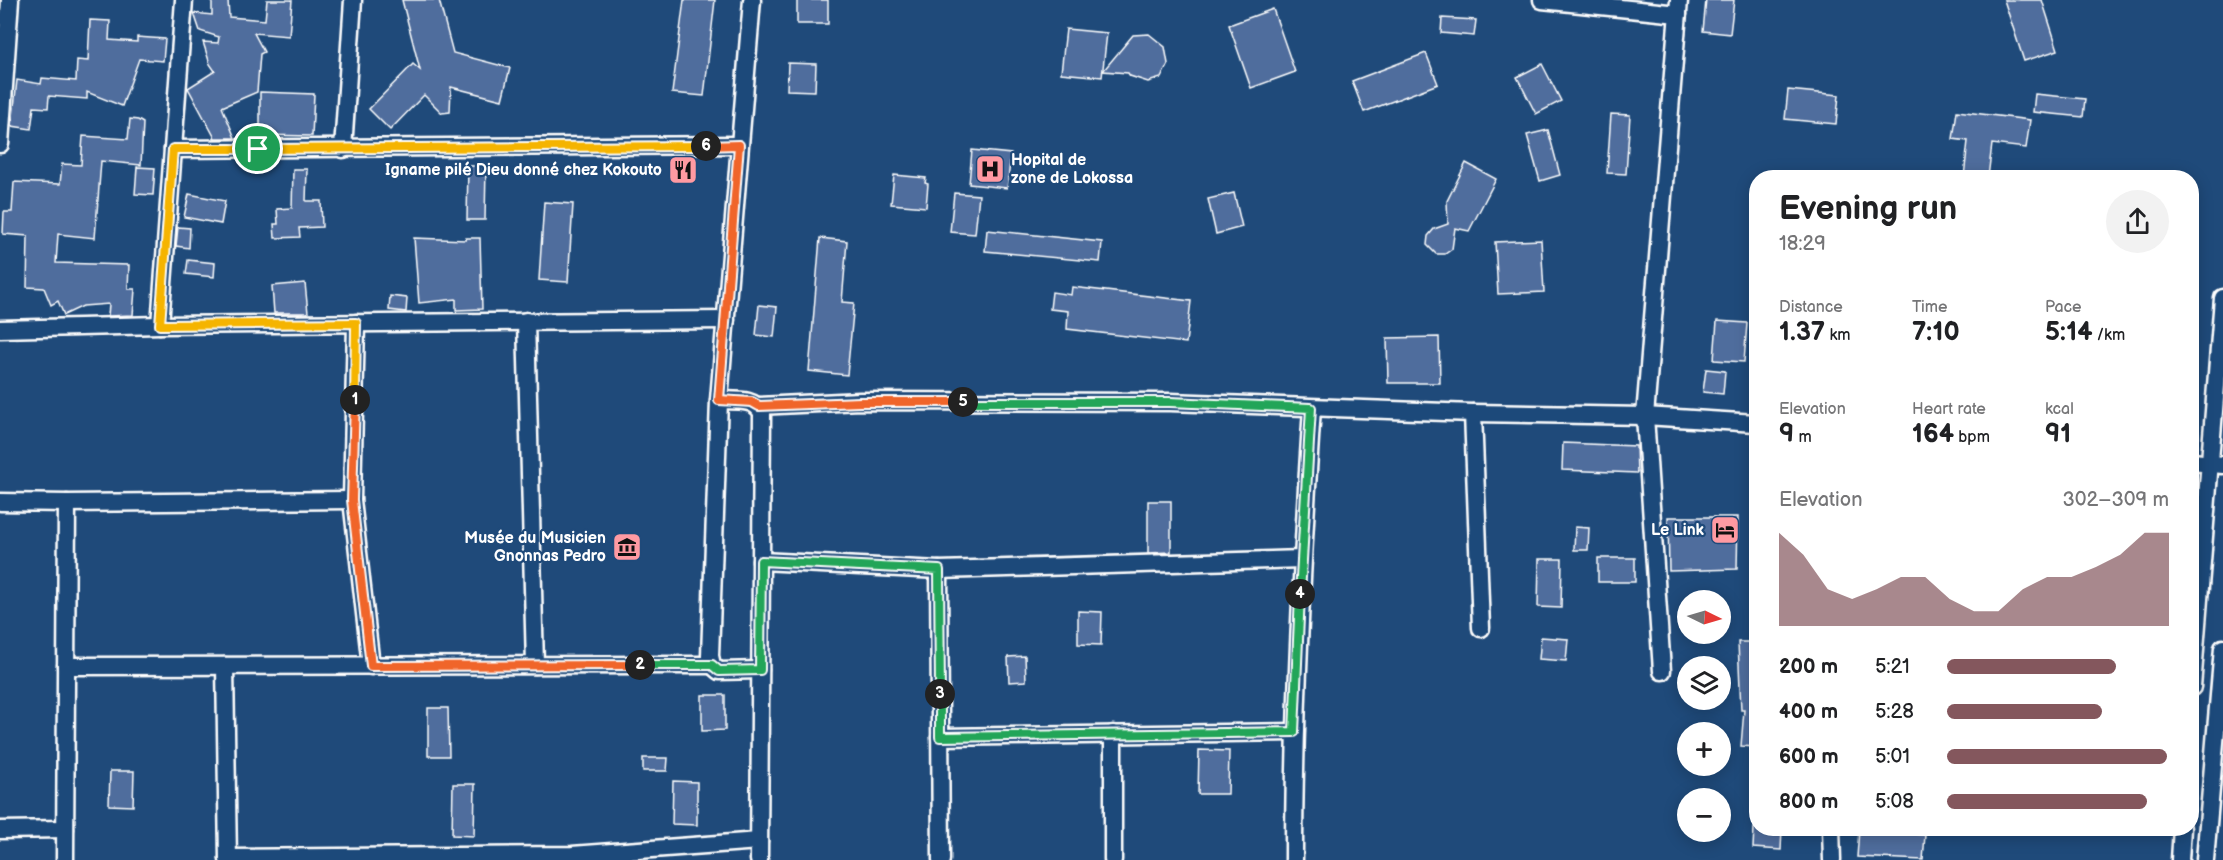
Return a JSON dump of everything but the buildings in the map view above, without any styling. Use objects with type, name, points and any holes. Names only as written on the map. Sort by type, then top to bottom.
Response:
[{"type":"street","points":[[0,144],[10,0]]},
{"type":"street","points":[[160,325],[184,0]]},
{"type":"street","points":[[343,149],[353,0]]},
{"type":"street","points":[[752,0],[719,400],[710,657],[712,665],[719,671],[760,670]]},
{"type":"street","points":[[1542,0],[1679,7],[1645,416],[1662,671]]},
{"type":"street","points":[[173,149],[739,145]]},
{"type":"street","points":[[2199,622],[2216,465],[2223,298]]},
{"type":"street","points":[[0,329],[160,325],[726,320]]},
{"type":"street","points":[[526,321],[535,665]]},
{"type":"street","points":[[356,323],[352,500],[371,666]]},
{"type":"street","points":[[719,400],[752,402],[759,406],[860,402],[1170,402],[1473,413],[1645,416],[1749,423]]},
{"type":"street","points":[[759,406],[762,413],[759,860]]},
{"type":"street","points":[[1294,860],[1294,732],[1311,408]]},
{"type":"street","points":[[1473,413],[1481,628]]},
{"type":"street","points":[[2199,463],[2216,465]]},
{"type":"street","points":[[0,502],[352,500]]},
{"type":"street","points":[[65,860],[67,503]]},
{"type":"street","points":[[761,561],[939,570],[1302,559]]},
{"type":"street","points":[[939,570],[941,860]]},
{"type":"street","points":[[2205,860],[2217,785],[2223,648]]},
{"type":"street","points":[[66,666],[712,665]]},
{"type":"street","points":[[225,666],[228,859],[572,858],[759,841]]},
{"type":"street","points":[[940,737],[1294,732]]},
{"type":"street","points":[[1113,734],[1113,860]]},
{"type":"street","points":[[0,830],[65,829]]},
{"type":"street","points":[[1831,836],[1832,860]]},
{"type":"street","points":[[2180,860],[2182,836]]},
{"type":"place","name":"Hopital de zone de Lokossa","points":[[990,169]]},
{"type":"place","name":"Igname pilé Dieu donné chez Kokouto","points":[[683,170]]},
{"type":"place","name":"Le Link","points":[[1725,530]]},
{"type":"place","name":"Musée du Musicien Gnonnas Pedro","points":[[627,547]]},
{"type":"route","points":[[739,145],[719,400],[752,402],[759,406],[860,402],[1170,402],[1311,408],[1294,732],[940,737],[939,570],[761,561],[760,670],[719,671],[712,665],[371,666],[352,500],[356,323],[160,325],[173,149],[258,149],[739,145]]}]
